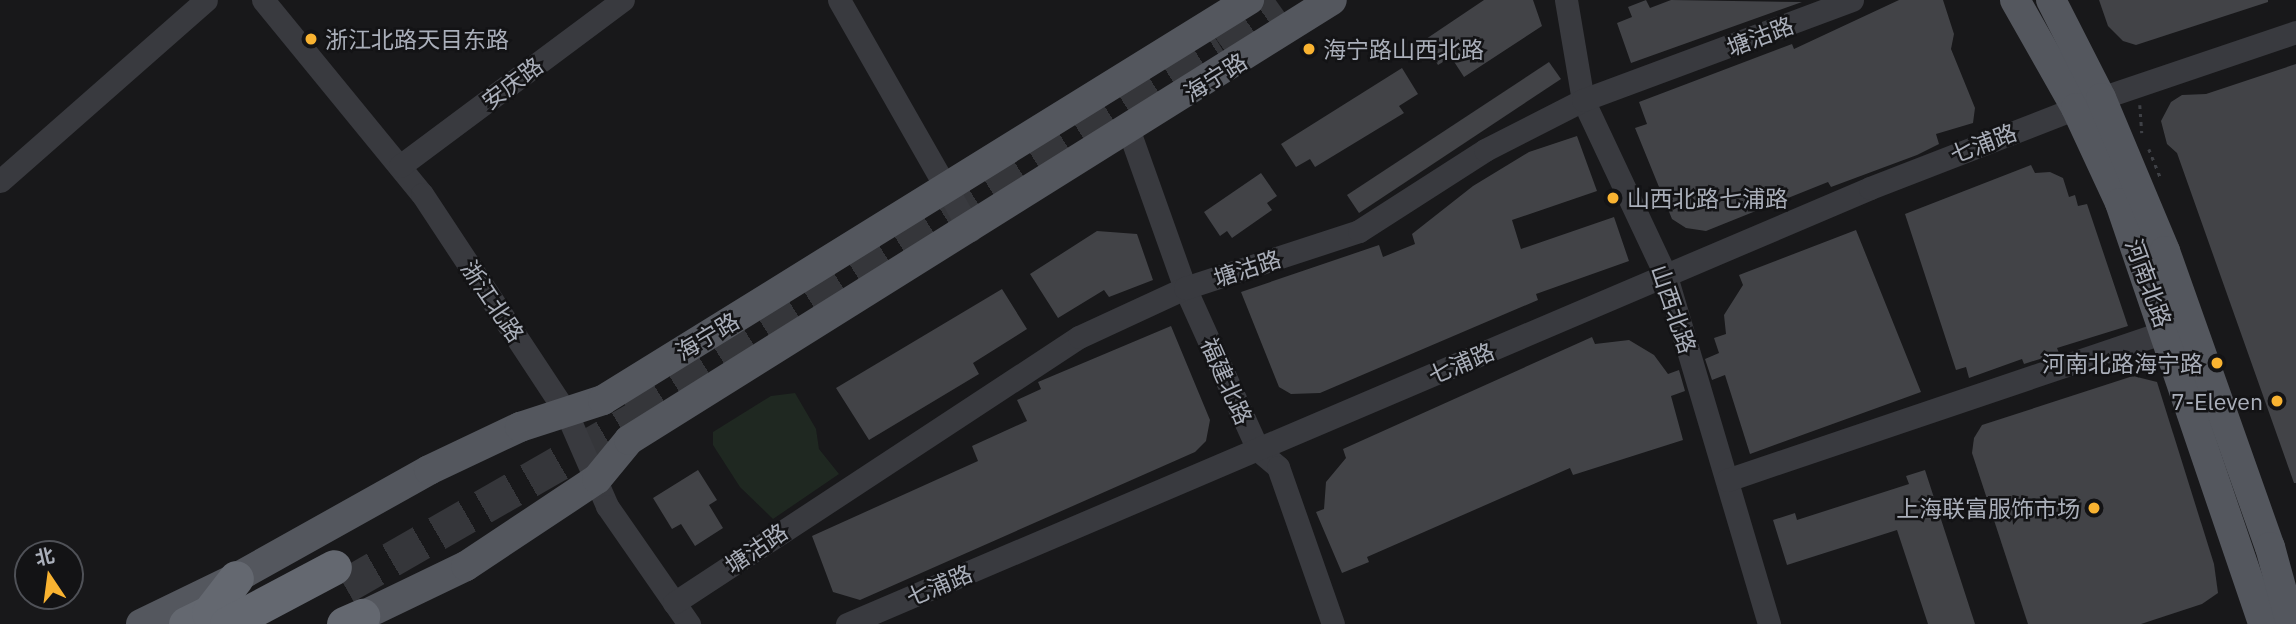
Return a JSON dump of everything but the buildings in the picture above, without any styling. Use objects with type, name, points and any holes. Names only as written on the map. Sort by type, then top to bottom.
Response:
[{"type":"highway","points":[[227,624],[340,576],[273,624]]},
{"type":"highway","points":[[186,624],[209,613],[236,578]]},
{"type":"main road","name":"海宁路","points":[[141,624],[236,578],[429,470],[520,427],[603,400],[1249,0]]},
{"type":"main road","name":"海宁路","points":[[354,621],[466,566],[597,479],[629,440],[971,230],[1332,0]]},
{"type":"main road","name":"河南北路","points":[[2015,0],[2089,103],[2165,251],[2270,547],[2274,618]]},
{"type":"main road","name":"河南北路","points":[[2051,0],[2089,103],[2120,204],[2274,618]]},
{"type":"street","points":[[0,181],[206,0]]},
{"type":"street","name":"浙江北路","points":[[263,0],[400,166],[565,412],[607,506],[689,624]]},
{"type":"street","name":"安庆路","points":[[400,166],[623,0]]},
{"type":"street","points":[[839,0],[971,230]]},
{"type":"street","name":"山西北路","points":[[1566,0],[1583,100],[1666,276],[1769,624]]},
{"type":"street","name":"塘沽路","points":[[674,603],[1049,355],[1185,288],[1375,224],[1485,150],[1583,100],[1852,0]]},
{"type":"street","name":"七浦路","points":[[847,624],[1870,188],[2089,103],[2296,32]]},
{"type":"street","name":"福建北路","points":[[1129,131],[1185,288],[1258,450],[1278,467],[1333,624]]},
{"type":"street","points":[[1727,480],[2166,331]]},
{"type":"path","points":[[2139,86],[2141,130]]},
{"type":"shaded area","points":[[795,393],[816,429],[819,449],[839,474],[773,519],[740,487],[713,445],[713,432],[771,396]]},
{"type":"tunnel","points":[[626,406],[1218,41],[1276,0]]},
{"type":"tunnel","points":[[345,586],[661,404]]},
{"type":"place","name":"浙江北路天目东路","points":[[311,39]]},
{"type":"place","name":"海宁路山西北路","points":[[1309,49]]},
{"type":"place","name":"山西北路七浦路","points":[[1613,198]]},
{"type":"place","name":"河南北路海宁路","points":[[2217,363]]},
{"type":"place","name":"7-Eleven","points":[[2277,401]]},
{"type":"place","name":"上海联富服饰市场","points":[[2094,508]]}]
